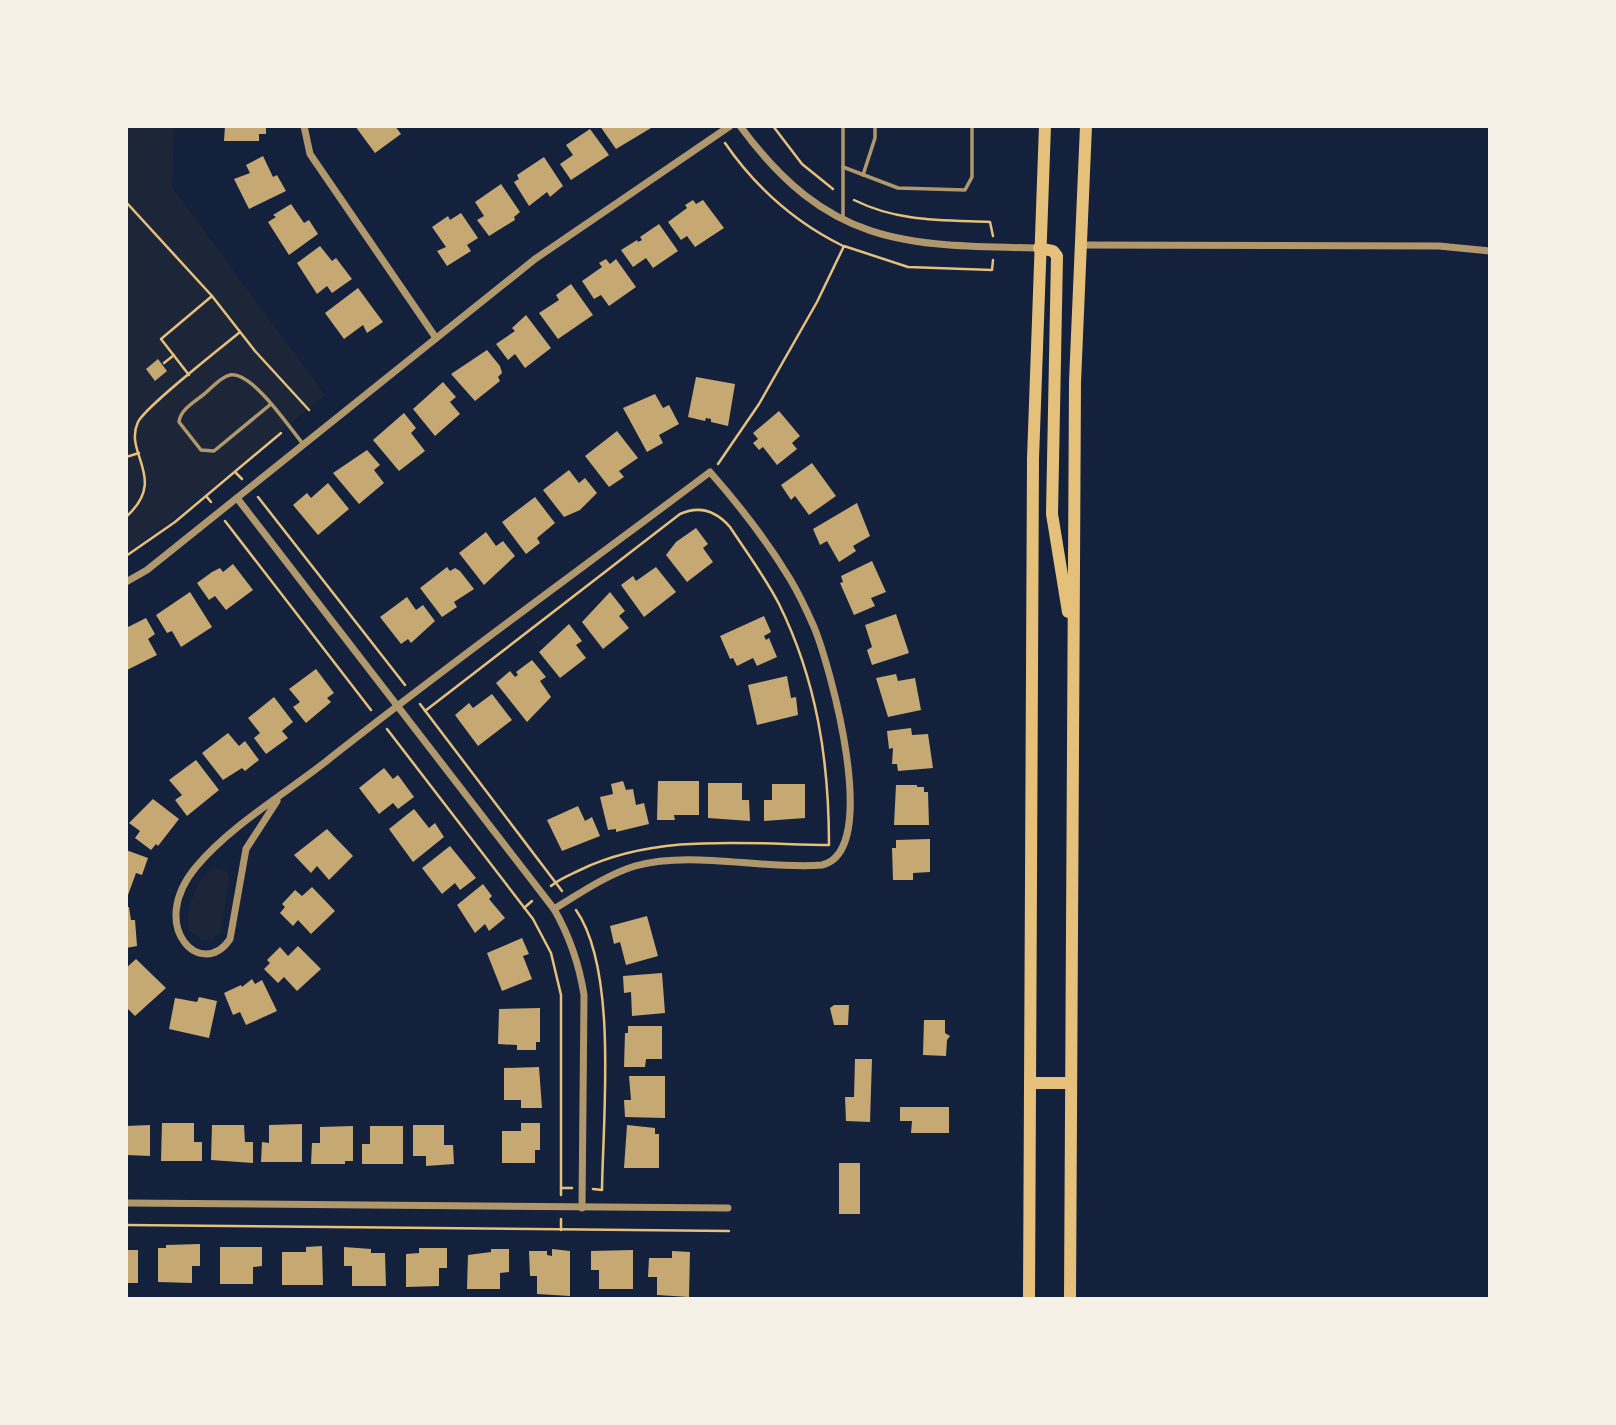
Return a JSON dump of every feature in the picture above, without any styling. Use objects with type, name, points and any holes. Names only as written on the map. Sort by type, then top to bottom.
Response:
[{"type":"highway","points":[[1029,1299],[1037,316],[1045,126]]},
{"type":"highway","points":[[1070,1299],[1075,382],[1086,126]]},
{"type":"highway","points":[[1039,248],[1053,251],[1057,256],[1052,514],[1074,646]]},
{"type":"highway","points":[[1030,1083],[1071,1083]]},
{"type":"street","points":[[304,126],[310,155],[436,338]]},
{"type":"street","points":[[126,582],[147,570],[535,259],[730,126]]},
{"type":"street","points":[[740,126],[788,184],[810,202],[870,232],[945,245],[1039,248]]},
{"type":"street","points":[[1080,245],[1439,246],[1490,251]]},
{"type":"street","points":[[277,800],[246,849],[240,868],[230,939],[222,949],[214,952],[189,947],[181,939],[174,922],[174,911],[188,878],[216,846],[379,719],[710,472],[743,509],[783,569],[814,627],[832,681],[844,736],[850,806],[846,845],[833,861],[815,865],[674,861],[635,866],[602,881],[554,909]]},
{"type":"street","points":[[236,498],[554,909],[574,950],[584,995],[582,1208]]},
{"type":"street","points":[[126,1203],[728,1208]]},
{"type":"lane","points":[[843,126],[843,219]]},
{"type":"lane","points":[[863,175],[875,138],[875,126]]},
{"type":"lane","points":[[843,167],[898,188],[965,190],[972,177],[972,126]]},
{"type":"lane","points":[[271,404],[214,451],[201,450],[179,422],[181,413],[230,375],[247,378],[271,404],[303,444]]},
{"type":"path","points":[[719,134],[747,172],[779,205],[844,246],[908,267],[992,270],[995,247],[990,222],[909,219],[877,212],[843,194],[802,163],[772,126]]},
{"type":"path","points":[[126,202],[212,296],[309,410]]},
{"type":"path","points":[[710,472],[724,458],[759,404],[817,302],[844,246]]},
{"type":"path","points":[[190,376],[161,339],[212,296]]},
{"type":"path","points":[[126,517],[136,506],[145,485],[144,465],[135,432],[140,418],[240,332]]},
{"type":"path","points":[[164,363],[174,355]]},
{"type":"path","points":[[126,556],[206,496],[289,426]]},
{"type":"path","points":[[126,457],[139,453]]},
{"type":"path","points":[[206,496],[533,919],[554,960],[560,987],[562,1018],[561,1230]]},
{"type":"path","points":[[425,711],[675,517],[691,510],[712,513],[730,527],[760,570],[799,651],[821,729],[828,792],[829,845]]},
{"type":"path","points":[[126,1225],[729,1231]]},
{"type":"shaded area","points":[[126,126],[174,126],[172,187],[325,395],[173,520],[126,553]]},
{"type":"shaded area","points":[[216,868],[226,871],[229,879],[221,932],[211,940],[201,939],[190,931],[190,905],[203,878]]},
{"type":"building","points":[[225,126],[266,126],[266,134],[259,134],[259,141],[224,141]]},
{"type":"building","points":[[355,126],[395,126],[401,134],[375,153]]},
{"type":"building","points":[[600,126],[650,126],[651,128],[616,149]]},
{"type":"building","points":[[590,129],[609,155],[571,180],[560,164],[573,155],[566,145]]},
{"type":"building","points":[[263,156],[273,177],[277,175],[286,191],[249,209],[234,179],[250,173],[246,165]]},
{"type":"building","points":[[544,157],[563,186],[550,197],[547,192],[529,206],[514,182],[519,179],[517,175]]},
{"type":"building","points":[[501,184],[520,212],[514,217],[515,220],[489,236],[477,220],[484,216],[475,202]]},
{"type":"building","points":[[693,200],[696,204],[703,200],[724,228],[695,247],[687,236],[681,240],[668,222]]},
{"type":"building","points":[[291,204],[304,223],[309,220],[318,234],[289,255],[268,222],[276,217],[273,215]]},
{"type":"building","points":[[461,213],[478,238],[467,245],[471,251],[447,266],[437,251],[446,247],[432,227],[448,216],[450,220]]},
{"type":"building","points":[[659,224],[678,251],[653,268],[646,258],[633,267],[621,250],[637,240],[642,240],[640,237]]},
{"type":"building","points":[[320,246],[332,261],[336,258],[352,279],[332,293],[327,286],[317,294],[297,263]]},
{"type":"building","points":[[606,259],[610,264],[616,259],[636,287],[609,306],[601,295],[594,299],[582,281],[602,267],[599,263]]},
{"type":"building","points":[[571,284],[593,315],[558,339],[539,313],[559,300],[556,295]]},
{"type":"building","points":[[358,288],[383,322],[367,333],[363,325],[344,339],[325,313]]},
{"type":"building","points":[[526,315],[551,348],[525,368],[515,354],[508,360],[496,344],[515,331],[512,328]]},
{"type":"building","points":[[487,350],[500,366],[502,373],[498,377],[500,381],[475,401],[451,374]]},
{"type":"building","points":[[158,359],[167,371],[155,381],[146,369]]},
{"type":"building","points":[[696,377],[735,384],[728,426],[711,422],[711,419],[706,418],[705,421],[688,417]]},
{"type":"building","points":[[443,382],[456,397],[450,402],[460,414],[435,436],[413,409]]},
{"type":"building","points":[[655,394],[663,408],[669,405],[679,424],[659,435],[663,443],[647,452],[623,408]]},
{"type":"building","points":[[779,411],[800,436],[792,443],[797,449],[777,465],[763,447],[759,450],[753,443],[758,439],[753,433]]},
{"type":"building","points":[[404,413],[416,428],[411,433],[425,451],[399,471],[373,440]]},
{"type":"building","points":[[617,431],[638,458],[619,471],[624,477],[609,487],[585,456]]},
{"type":"building","points":[[367,450],[380,465],[374,470],[384,483],[359,504],[333,473]]},
{"type":"building","points":[[812,463],[836,496],[809,515],[795,496],[791,500],[781,485]]},
{"type":"building","points":[[569,470],[579,483],[585,478],[597,493],[580,510],[564,517],[543,490]]},
{"type":"building","points":[[328,483],[349,509],[318,535],[293,505],[307,493],[311,498]]},
{"type":"building","points":[[535,497],[555,523],[537,538],[540,543],[526,554],[502,522]]},
{"type":"building","points":[[857,503],[870,536],[853,546],[856,551],[839,562],[827,541],[820,545],[813,529]]},
{"type":"building","points":[[696,528],[708,544],[703,548],[713,562],[687,582],[666,555],[676,542]]},
{"type":"building","points":[[486,532],[496,546],[503,541],[515,556],[484,585],[459,553]]},
{"type":"building","points":[[872,561],[886,592],[871,598],[875,606],[854,615],[840,583],[843,582],[841,576]]},
{"type":"building","points":[[233,564],[253,590],[226,610],[215,596],[209,600],[197,583],[212,572],[220,568],[223,572]]},
{"type":"building","points":[[447,567],[450,571],[455,568],[460,571],[474,589],[454,602],[457,607],[442,617],[420,588]]},
{"type":"building","points":[[656,567],[676,592],[644,617],[621,585],[633,576],[636,581]]},
{"type":"building","points":[[190,592],[212,627],[181,647],[172,631],[167,633],[156,615]]},
{"type":"building","points":[[610,592],[625,611],[619,616],[629,628],[603,649],[582,622]]},
{"type":"building","points":[[407,597],[416,610],[423,605],[435,621],[411,643],[408,639],[401,644],[380,617]]},
{"type":"building","points":[[896,614],[909,653],[872,665],[867,650],[872,647],[865,625]]},
{"type":"building","points":[[764,616],[771,632],[764,636],[766,640],[769,638],[777,657],[757,666],[753,658],[737,666],[733,658],[730,659],[720,636]]},
{"type":"building","points":[[146,618],[155,634],[148,639],[157,655],[127,670],[126,628]]},
{"type":"building","points":[[569,624],[582,641],[576,645],[586,658],[560,678],[539,652]]},
{"type":"building","points":[[532,660],[546,677],[540,681],[551,697],[527,722],[496,683],[510,671],[515,677],[518,675],[516,672]]},
{"type":"building","points":[[316,669],[334,693],[327,698],[331,702],[306,723],[293,707],[300,702],[289,689]]},
{"type":"building","points":[[896,674],[898,681],[915,678],[921,710],[888,717],[876,678]]},
{"type":"building","points":[[787,676],[791,698],[796,697],[798,715],[757,725],[748,685]]},
{"type":"building","points":[[492,694],[512,720],[478,746],[455,715],[469,703],[473,708]]},
{"type":"building","points":[[274,697],[293,722],[282,731],[288,738],[266,754],[254,738],[260,733],[248,718]]},
{"type":"building","points":[[911,728],[912,735],[928,734],[933,768],[898,771],[897,764],[892,764],[893,748],[889,749],[887,731]]},
{"type":"building","points":[[228,733],[239,746],[245,741],[259,760],[245,771],[242,768],[223,780],[202,753]]},
{"type":"building","points":[[196,760],[219,790],[187,816],[175,800],[182,795],[169,780]]},
{"type":"building","points":[[384,768],[393,779],[398,775],[414,797],[398,809],[393,803],[379,814],[359,788]]},
{"type":"building","points":[[623,781],[626,790],[633,789],[636,805],[644,803],[649,824],[616,832],[616,829],[608,830],[600,797],[613,794],[611,784]]},
{"type":"building","points":[[658,781],[699,781],[699,815],[674,815],[675,820],[657,820]]},
{"type":"building","points":[[708,783],[742,783],[742,800],[749,800],[750,821],[708,818]]},
{"type":"building","points":[[772,784],[805,784],[805,818],[764,821],[764,800],[772,800]]},
{"type":"building","points":[[896,785],[924,787],[924,792],[928,792],[929,825],[894,825]]},
{"type":"building","points":[[153,799],[179,819],[158,846],[156,844],[151,850],[135,838],[140,831],[129,823]]},
{"type":"building","points":[[578,806],[585,821],[592,817],[600,836],[562,851],[547,820]]},
{"type":"building","points":[[414,809],[429,828],[435,823],[444,837],[413,862],[389,829]]},
{"type":"building","points":[[327,829],[353,856],[329,880],[317,866],[311,873],[294,855]]},
{"type":"building","points":[[930,839],[930,872],[913,873],[913,880],[893,880],[892,848],[896,848],[896,840]]},
{"type":"building","points":[[450,846],[476,878],[460,890],[455,883],[442,894],[422,868]]},
{"type":"building","points":[[126,850],[148,858],[142,875],[136,873],[128,895]]},
{"type":"building","points":[[483,884],[492,896],[489,899],[505,918],[489,931],[485,924],[475,933],[457,905]]},
{"type":"building","points":[[312,887],[335,911],[311,934],[298,920],[293,926],[280,913],[285,907],[282,904],[295,890],[302,896]]},
{"type":"building","points":[[126,907],[129,907],[131,920],[135,920],[137,946],[126,948]]},
{"type":"building","points":[[647,916],[658,956],[626,965],[620,942],[614,944],[610,926]]},
{"type":"building","points":[[522,938],[529,954],[523,956],[532,979],[502,991],[487,953]]},
{"type":"building","points":[[298,946],[321,969],[297,991],[284,977],[278,983],[264,969],[270,963],[267,960],[280,947],[288,956]]},
{"type":"building","points":[[136,959],[166,988],[135,1016],[126,1007],[126,968]]},
{"type":"building","points":[[662,973],[665,1013],[632,1016],[631,992],[624,993],[623,976]]},
{"type":"building","points":[[252,979],[255,984],[262,980],[277,1011],[246,1025],[240,1012],[233,1015],[224,993],[241,985],[242,987]]},
{"type":"building","points":[[199,997],[217,1001],[209,1038],[169,1029],[175,998],[197,1002]]},
{"type":"building","points":[[834,1005],[849,1005],[848,1025],[834,1025],[830,1008]]},
{"type":"building","points":[[540,1008],[540,1042],[536,1042],[536,1050],[517,1050],[517,1045],[498,1044],[499,1009]]},
{"type":"building","points":[[924,1020],[945,1020],[945,1033],[950,1036],[947,1040],[946,1056],[923,1055]]},
{"type":"building","points":[[628,1026],[662,1026],[662,1059],[646,1059],[645,1067],[624,1067],[625,1033],[628,1033]]},
{"type":"building","points":[[855,1059],[872,1059],[870,1122],[846,1121],[845,1097],[854,1097]]},
{"type":"building","points":[[539,1067],[542,1108],[521,1108],[521,1100],[504,1100],[504,1068]]},
{"type":"building","points":[[629,1076],[665,1076],[665,1118],[625,1117],[624,1100],[631,1100]]},
{"type":"building","points":[[900,1107],[949,1107],[949,1133],[911,1133],[912,1121],[900,1121]]},
{"type":"building","points":[[162,1123],[194,1123],[194,1142],[202,1142],[202,1161],[161,1161]]},
{"type":"building","points":[[521,1123],[540,1123],[540,1150],[535,1150],[535,1163],[502,1163],[502,1131],[521,1131]]},
{"type":"building","points":[[302,1124],[302,1162],[261,1162],[262,1142],[269,1143],[269,1125]]},
{"type":"building","points":[[150,1125],[150,1156],[126,1155],[126,1126]]},
{"type":"building","points":[[212,1125],[244,1125],[245,1142],[253,1142],[253,1163],[211,1160]]},
{"type":"building","points":[[413,1125],[444,1125],[444,1145],[453,1145],[454,1164],[426,1166],[426,1156],[413,1156]]},
{"type":"building","points":[[627,1125],[655,1128],[655,1134],[659,1134],[659,1168],[624,1168]]},
{"type":"building","points":[[353,1126],[353,1161],[345,1161],[345,1164],[311,1164],[312,1143],[320,1143],[320,1127]]},
{"type":"building","points":[[370,1126],[403,1126],[403,1164],[362,1164],[362,1144],[370,1144]]},
{"type":"building","points":[[839,1163],[860,1163],[860,1214],[839,1214]]},
{"type":"building","points":[[200,1244],[200,1266],[192,1266],[192,1283],[158,1282],[158,1248],[166,1248],[166,1245]]},
{"type":"building","points":[[322,1246],[323,1285],[282,1285],[282,1252],[306,1252],[306,1247]]},
{"type":"building","points":[[220,1247],[262,1247],[262,1266],[253,1267],[253,1284],[220,1284]]},
{"type":"building","points":[[344,1247],[385,1253],[386,1286],[352,1286],[352,1266],[344,1266]]},
{"type":"building","points":[[419,1248],[447,1248],[447,1268],[439,1268],[439,1286],[406,1287],[406,1254],[419,1253]]},
{"type":"building","points":[[491,1249],[509,1249],[509,1272],[500,1273],[500,1289],[467,1289],[468,1255],[491,1252]]},
{"type":"building","points":[[552,1249],[570,1251],[570,1296],[537,1294],[537,1276],[530,1276],[529,1251],[547,1251],[547,1255],[552,1256]]},
{"type":"building","points":[[126,1250],[138,1250],[138,1283],[126,1283]]},
{"type":"building","points":[[633,1250],[633,1289],[599,1289],[599,1270],[591,1270],[591,1251]]},
{"type":"building","points":[[672,1251],[690,1252],[689,1297],[657,1295],[657,1277],[648,1277],[649,1258],[672,1258]]}]
